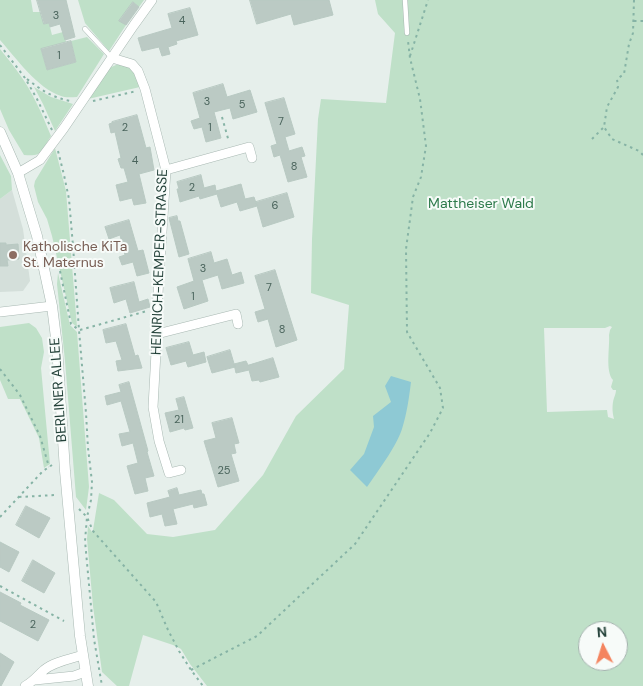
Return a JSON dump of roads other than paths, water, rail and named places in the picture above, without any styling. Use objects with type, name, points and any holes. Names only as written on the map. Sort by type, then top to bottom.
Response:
[{"type":"street","points":[[18,173],[40,160],[152,0]]},
{"type":"street","name":"HEINRICH-KEMPER-STRASSE","points":[[112,58],[132,64],[138,71],[145,89],[166,170],[153,407],[159,441],[169,473],[181,470]]},
{"type":"street","name":"BERLINER ALLEE","points":[[0,132],[18,173],[37,236],[52,306],[57,346],[68,504],[82,655],[88,686]]},
{"type":"street","points":[[166,170],[249,147],[252,158]]},
{"type":"street","points":[[0,312],[52,306]]},
{"type":"street","points":[[157,334],[236,314],[238,324]]},
{"type":"street","points":[[25,686],[35,680],[45,669],[59,662],[82,655]]},
{"type":"street","points":[[35,680],[74,676],[85,672]]},
{"type":"lane","points":[[405,0],[408,33]]},
{"type":"lane","points":[[85,29],[112,58]]},
{"type":"water","points":[[391,376],[411,382],[407,411],[396,443],[367,487],[350,470],[364,454],[374,427],[373,416],[391,402],[385,386]]},
{"type":"place","name":"Katholische KiTa St. Maternus","points":[[13,255]]},
{"type":"park label","name":"Mattheiser Wald","points":[[481,204]]}]
